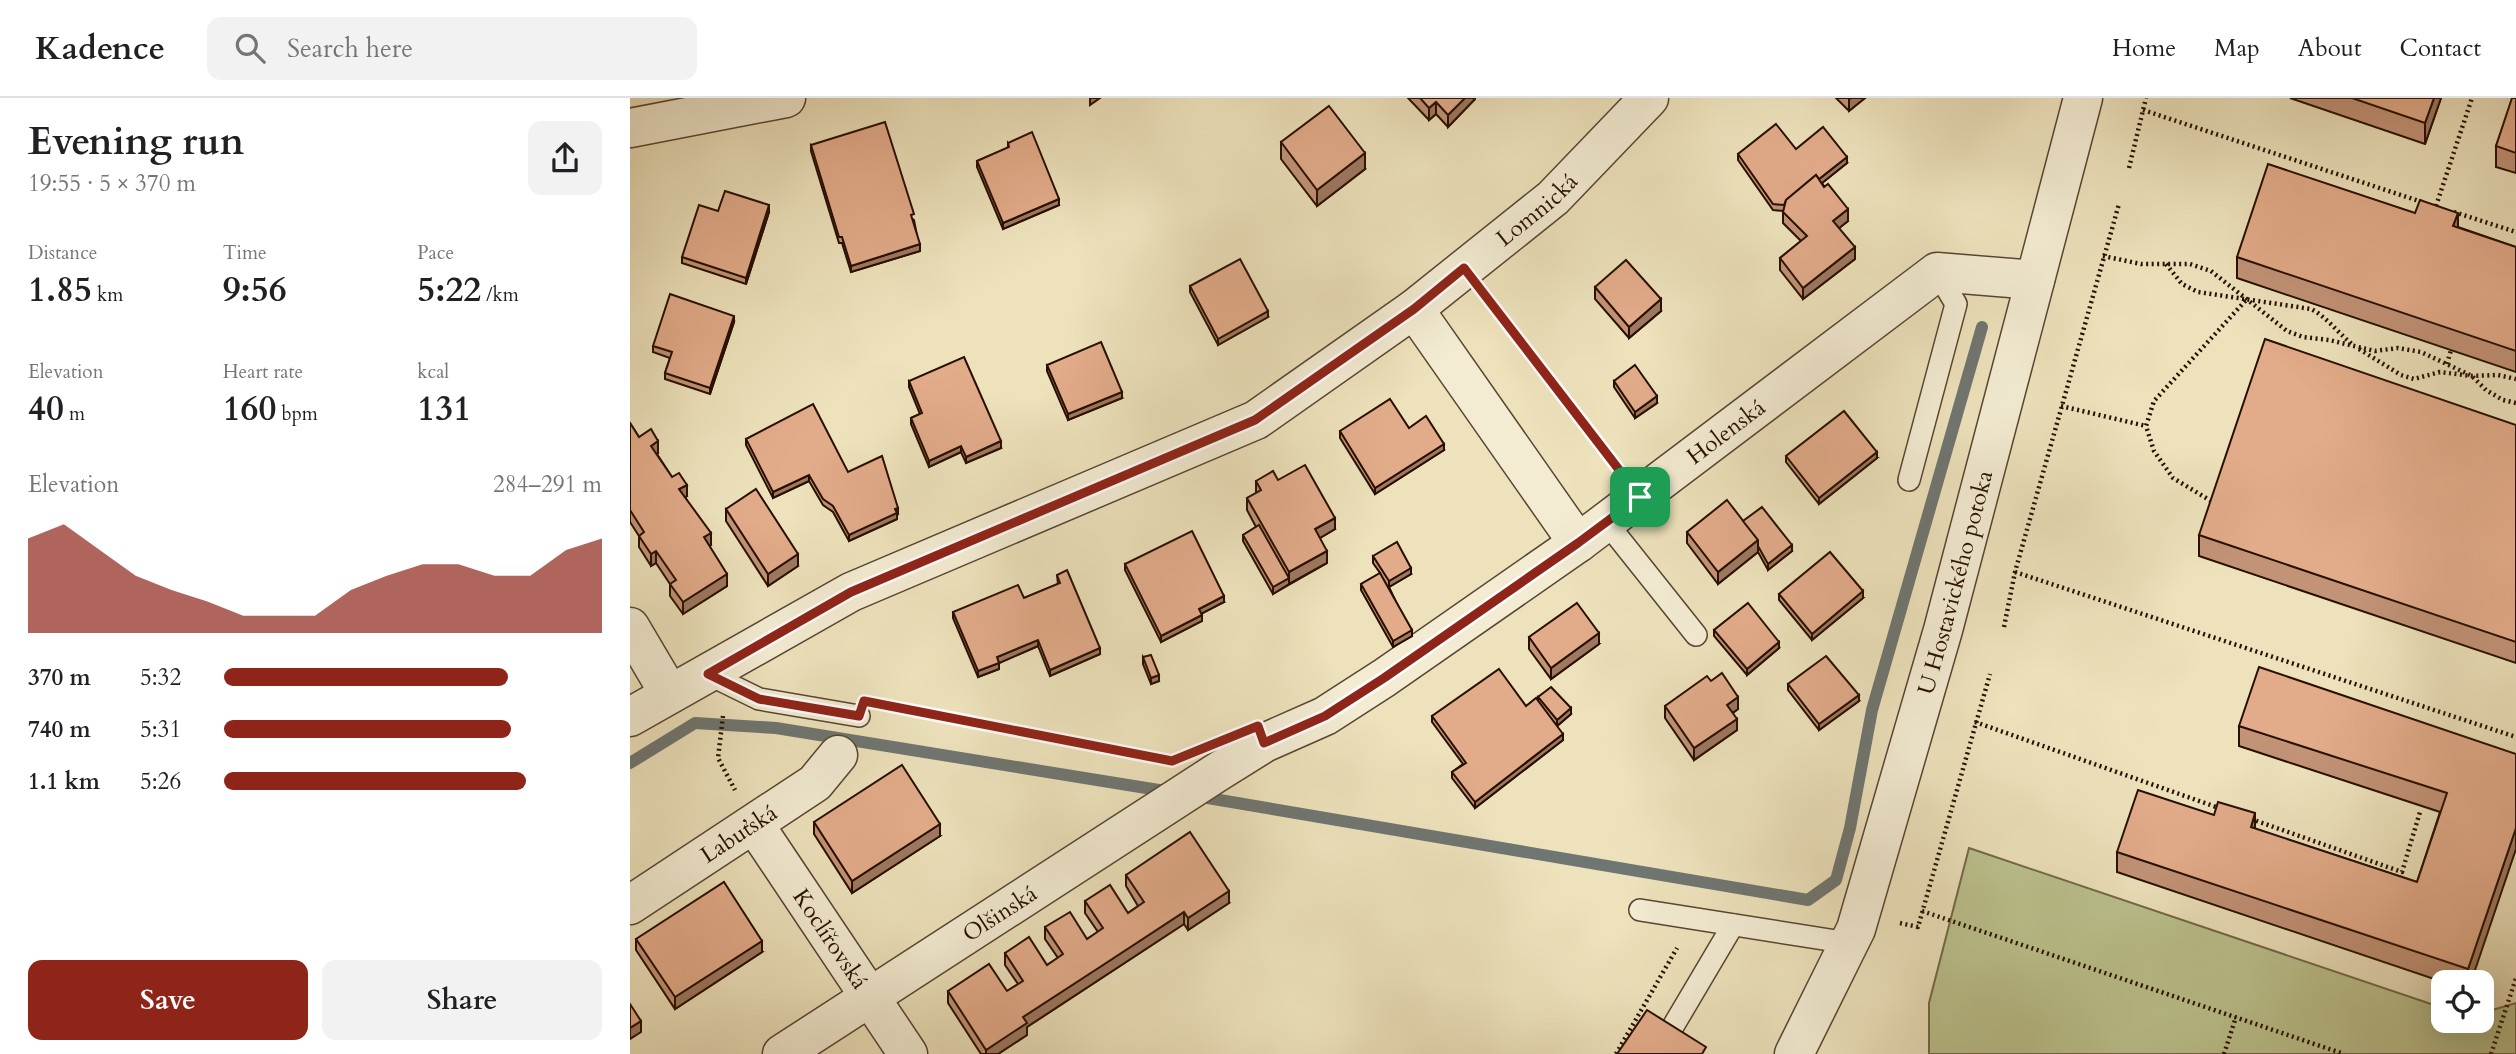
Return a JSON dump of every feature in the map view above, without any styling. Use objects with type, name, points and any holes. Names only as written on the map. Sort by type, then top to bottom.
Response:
[{"type":"street","points":[[630,128],[786,98]]},
{"type":"street","name":"Lomnická","points":[[630,717],[851,592],[1255,420],[1414,309],[1553,198],[1649,98]]},
{"type":"street","name":"U Hostavického potoka","points":[[1794,1054],[1856,929],[1943,630],[2083,98]]},
{"type":"street","points":[[1937,272],[2035,280]]},
{"type":"street","name":"Holenská","points":[[1216,773],[1264,743],[1335,710],[1592,533],[1937,272]]},
{"type":"street","points":[[1414,309],[1592,533]]},
{"type":"street","points":[[630,627],[669,693]]},
{"type":"street","name":"Labuťská","points":[[630,905],[815,783],[838,755]]},
{"type":"street","name":"Olšinská","points":[[782,1054],[1216,773]]},
{"type":"street","name":"Koclířovská","points":[[754,824],[908,1054]]},
{"type":"lane","points":[[1909,480],[1956,304],[1937,272]]},
{"type":"lane","points":[[1592,533],[1696,635]]},
{"type":"lane","points":[[708,674],[759,699],[859,716]]},
{"type":"lane","points":[[1640,910],[1849,943]]},
{"type":"lane","points":[[1662,1045],[1734,925]]},
{"type":"path","points":[[2129,168],[2146,98]]},
{"type":"path","points":[[2436,206],[2472,98]]},
{"type":"path","points":[[2143,110],[2516,233]]},
{"type":"path","points":[[2004,627],[2015,572],[2119,204]]},
{"type":"path","points":[[2103,256],[2141,264],[2190,264],[2211,271],[2287,331],[2303,337],[2375,351],[2398,348],[2421,352],[2472,376],[2486,390],[2503,400],[2516,403]]},
{"type":"path","points":[[2166,264],[2182,284],[2198,292],[2311,309],[2322,315],[2332,328],[2353,346],[2401,375],[2414,379],[2440,372],[2516,379]]},
{"type":"path","points":[[1464,268],[1640,497]]},
{"type":"path","points":[[2217,504],[2173,478],[2154,452],[2146,426],[2154,401],[2247,299]]},
{"type":"path","points":[[2447,364],[2451,350]]},
{"type":"path","points":[[2061,406],[2146,426]]},
{"type":"path","points":[[2015,572],[2516,737]]},
{"type":"path","points":[[1990,674],[1922,911],[2344,1054]]},
{"type":"path","points":[[859,716],[864,701],[1172,761]]},
{"type":"path","points":[[1975,722],[2221,808]]},
{"type":"path","points":[[720,734],[718,758],[754,824]]},
{"type":"path","points":[[2246,818],[2402,872],[2420,812]]},
{"type":"path","points":[[1616,1054],[1682,940]]},
{"type":"path","points":[[2491,1054],[2516,978]]},
{"type":"path","points":[[2224,1054],[2236,1017]]},
{"type":"green space","points":[[1969,848],[2431,1004],[2431,1033],[2494,1033],[2494,1009],[2516,1003],[2516,1054],[1929,1054],[1929,1003]]},
{"type":"building","points":[[1420,98],[1465,98],[1448,115],[1436,102],[1429,108]]},
{"type":"building","points":[[2352,98],[2434,98],[2425,123]]},
{"type":"building","points":[[2512,98],[2516,98],[2516,153],[2496,146]]},
{"type":"building","points":[[1329,106],[1365,153],[1317,190],[1281,142]]},
{"type":"building","points":[[885,122],[914,214],[911,215],[920,244],[851,266],[842,237],[839,237],[811,145]]},
{"type":"building","points":[[1776,124],[1796,149],[1823,127],[1847,157],[1819,179],[1816,175],[1786,200],[1784,205],[1773,204],[1738,154]]},
{"type":"building","points":[[1032,132],[1059,199],[1003,223],[977,161],[1009,147],[1008,143]]},
{"type":"building","points":[[2268,164],[2415,213],[2420,200],[2458,213],[2453,226],[2516,247],[2516,351],[2237,257]]},
{"type":"building","points":[[1816,175],[1824,187],[1828,184],[1848,209],[1833,221],[1855,247],[1803,288],[1780,258],[1807,236],[1783,212],[1786,200]]},
{"type":"building","points":[[725,191],[769,205],[746,278],[682,257],[699,205],[718,211]]},
{"type":"building","points":[[1240,259],[1268,311],[1218,339],[1190,286]]},
{"type":"building","points":[[1626,260],[1661,299],[1629,327],[1595,287]]},
{"type":"building","points":[[670,294],[734,316],[710,388],[665,373],[672,352],[653,346]]},
{"type":"building","points":[[2265,339],[2516,425],[2516,642],[2199,535]]},
{"type":"building","points":[[1101,342],[1122,392],[1068,414],[1047,365]]},
{"type":"building","points":[[964,357],[1001,441],[966,457],[961,446],[929,461],[911,418],[922,413],[909,381]]},
{"type":"building","points":[[1635,365],[1657,396],[1635,412],[1614,381]]},
{"type":"building","points":[[1390,399],[1409,428],[1426,416],[1444,444],[1375,488],[1340,431]]},
{"type":"building","points":[[813,404],[848,472],[882,456],[898,508],[895,509],[897,513],[849,535],[833,506],[823,499],[809,475],[773,492],[746,439]]},
{"type":"building","points":[[1844,411],[1877,452],[1819,498],[1786,456]]},
{"type":"building","points":[[630,423],[639,437],[651,429],[658,441],[651,446],[672,477],[679,473],[687,485],[679,489],[711,533],[704,537],[727,574],[683,602],[670,584],[676,580],[656,551],[651,554],[639,536],[644,532],[630,510]]},
{"type":"building","points":[[1305,465],[1335,518],[1315,529],[1327,551],[1289,572],[1247,498],[1261,490],[1256,481],[1273,471],[1278,480]]},
{"type":"building","points":[[756,489],[798,554],[768,574],[726,509]]},
{"type":"building","points":[[1727,500],[1758,540],[1718,572],[1687,532]]},
{"type":"building","points":[[1762,507],[1792,545],[1768,564],[1758,546],[1758,540],[1743,521]]},
{"type":"building","points":[[1259,525],[1289,578],[1273,587],[1243,535]]},
{"type":"building","points":[[1192,531],[1224,596],[1199,609],[1202,615],[1161,636],[1125,564]]},
{"type":"building","points":[[1397,542],[1411,568],[1389,581],[1373,556]]},
{"type":"building","points":[[1830,552],[1863,591],[1812,634],[1779,594]]},
{"type":"building","points":[[1067,570],[1100,648],[1050,670],[1038,640],[997,657],[999,663],[978,671],[953,612],[1018,585],[1024,598],[1060,583],[1057,575]]},
{"type":"building","points":[[1380,573],[1412,630],[1393,641],[1361,584]]},
{"type":"building","points":[[1577,603],[1599,633],[1551,668],[1529,637]]},
{"type":"building","points":[[1748,603],[1779,642],[1747,669],[1714,630]]},
{"type":"building","points":[[1151,655],[1159,675],[1151,678],[1143,657]]},
{"type":"building","points":[[1826,656],[1859,695],[1819,724],[1788,684]]},
{"type":"building","points":[[2259,667],[2516,754],[2516,828],[2468,969],[2117,852],[2138,790],[2214,815],[2218,802],[2255,813],[2251,827],[2417,882],[2447,793],[2239,726]]},
{"type":"building","points":[[1499,669],[1526,706],[1536,698],[1563,734],[1475,802],[1452,772],[1466,763],[1432,716]]},
{"type":"building","points":[[1722,673],[1738,697],[1727,705],[1737,719],[1694,748],[1665,706],[1707,676],[1711,681]]},
{"type":"building","points":[[1551,687],[1571,708],[1557,720],[1538,697]]},
{"type":"building","points":[[902,765],[940,824],[852,881],[814,822]]},
{"type":"building","points":[[1190,832],[1229,891],[1188,918],[1184,912],[1023,1017],[1027,1023],[986,1050],[948,991],[989,964],[1007,991],[1023,981],[1005,953],[1029,937],[1047,965],[1063,954],[1045,927],[1070,912],[1087,939],[1103,928],[1085,901],[1110,885],[1128,913],[1144,902],[1126,875]]},
{"type":"building","points":[[724,882],[762,941],[675,997],[636,939]]},
{"type":"building","points":[[630,1004],[641,1021],[630,1028]]},
{"type":"building","points":[[1647,1010],[1706,1047],[1702,1054],[1617,1054]]},
{"type":"waterway","points":[[1196,796],[1808,900],[1836,880],[1850,828],[1872,710],[1982,327]]},
{"type":"waterway","points":[[630,763],[695,723],[776,728],[1171,792]]},
{"type":"route","points":[[1464,268],[1640,497],[1384,678],[1325,716],[1264,743],[1258,726],[1172,761],[864,701],[859,716],[759,699],[708,674],[851,592],[1255,420],[1414,309],[1464,268]]}]
